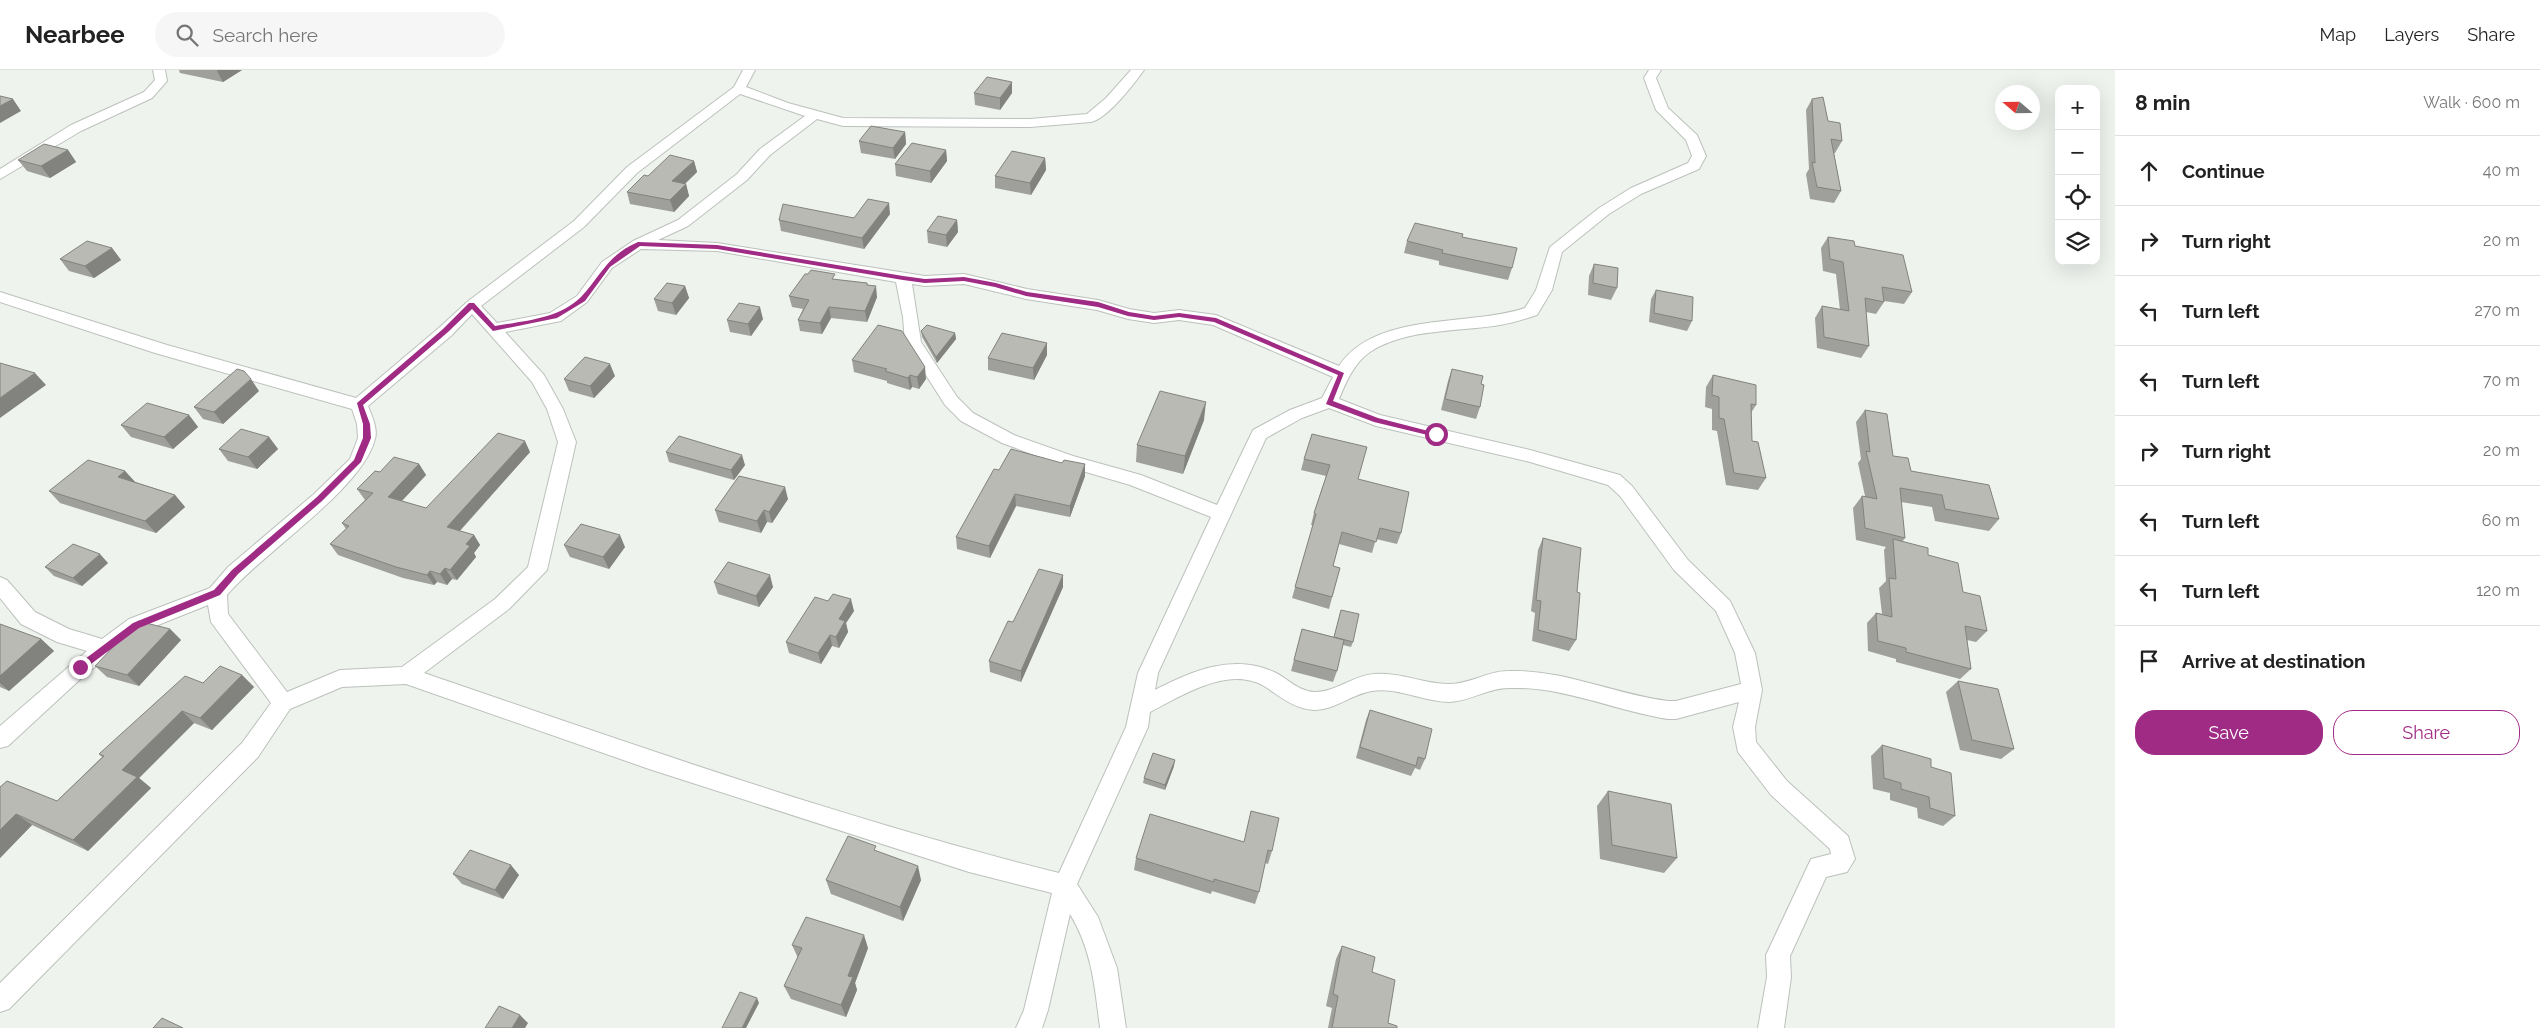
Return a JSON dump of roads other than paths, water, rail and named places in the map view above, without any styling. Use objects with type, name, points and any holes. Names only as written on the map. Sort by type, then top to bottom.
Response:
[{"type":"street","points":[[0,175],[76,128],[148,95],[161,81],[159,70]]},
{"type":"street","points":[[359,404],[446,331],[472,305],[579,224],[632,170],[738,89],[749,70]]},
{"type":"street","points":[[738,89],[783,106],[843,122],[1030,123],[1091,118],[1111,101],[1138,70]]},
{"type":"street","points":[[1329,402],[1342,374],[1364,349],[1392,337],[1443,326],[1496,321],[1531,311],[1544,290],[1555,250],[1604,211],[1636,191],[1694,166],[1699,156],[1692,138],[1662,110],[1650,78],[1655,70]]},
{"type":"street","points":[[493,329],[555,316],[582,299],[607,265],[638,244],[683,223],[742,177],[765,152],[815,114]]},
{"type":"street","points":[[638,244],[717,247],[925,281],[964,279],[996,285],[1026,294],[1098,305],[1128,314],[1154,318],[1179,315],[1216,320],[1342,374]]},
{"type":"street","points":[[903,278],[911,317],[913,342],[952,401],[967,417],[1008,439],[1068,461],[1135,480],[1221,514]]},
{"type":"street","points":[[0,297],[161,349],[359,404]]},
{"type":"street","points":[[406,675],[502,604],[537,570],[567,442],[554,409],[538,378],[472,305]]},
{"type":"street","points":[[1029,1028],[1036,1010],[1065,885],[1137,726],[1148,673],[1259,434],[1296,414],[1329,402],[1376,420],[1530,456],[1614,480],[1626,491],[1647,522],[1681,564],[1723,606],[1745,653],[1752,690],[1744,727],[1746,745],[1765,767],[1779,788],[1802,811],[1833,835],[1844,851],[1844,859],[1839,864],[1819,867],[1778,955],[1779,977],[1771,1028]]},
{"type":"street","points":[[0,739],[80,667],[136,625],[217,593],[235,572],[320,499],[357,462],[367,438],[366,424],[359,404]]},
{"type":"street","points":[[0,585],[28,618],[64,636],[105,648]]},
{"type":"street","points":[[217,593],[218,616],[253,666],[283,703]]},
{"type":"street","points":[[1141,707],[1187,684],[1244,670],[1265,678],[1293,696],[1313,701],[1329,700],[1365,684],[1414,686],[1447,693],[1468,691],[1506,679],[1524,680],[1612,696],[1663,710],[1676,710],[1752,690]]},
{"type":"street","points":[[0,1000],[250,750],[283,703],[340,679],[406,675],[668,766],[969,861],[1065,885],[1090,926],[1105,968],[1113,1028]]}]
